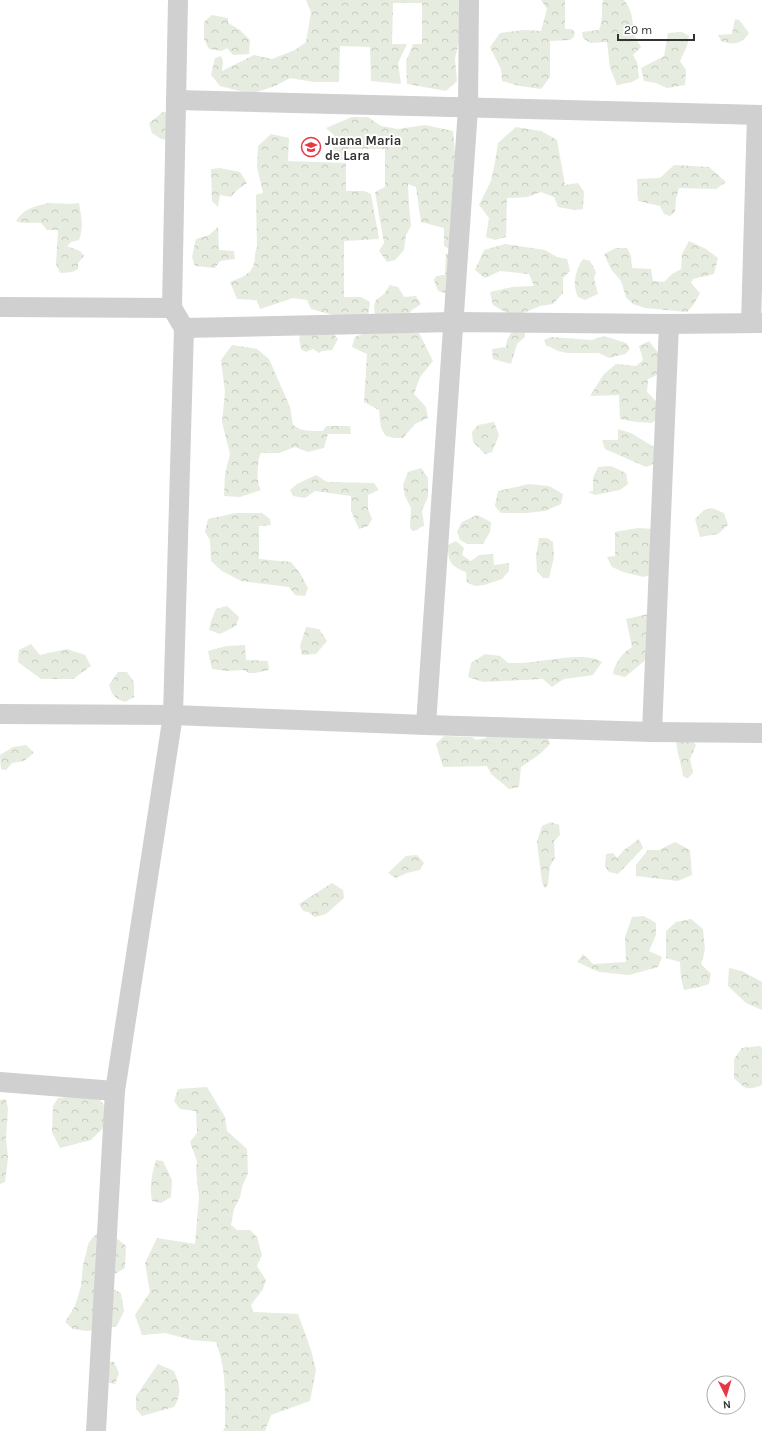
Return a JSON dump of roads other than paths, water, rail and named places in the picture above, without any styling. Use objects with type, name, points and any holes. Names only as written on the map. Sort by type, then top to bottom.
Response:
[{"type":"street","points":[[96,1431],[115,1091],[173,714],[184,328],[172,308],[178,0]]},
{"type":"street","points":[[426,725],[468,108],[469,0]]},
{"type":"street","points":[[176,100],[760,115],[757,323],[669,324],[454,322],[184,328]]},
{"type":"street","points":[[0,306],[172,308]]},
{"type":"street","points":[[652,732],[669,324]]},
{"type":"street","points":[[0,714],[173,714],[426,725],[652,732],[762,733]]},
{"type":"street","points":[[0,1082],[115,1091]]},
{"type":"place","name":"Juana Maria de Lara","points":[[311,147]]}]
